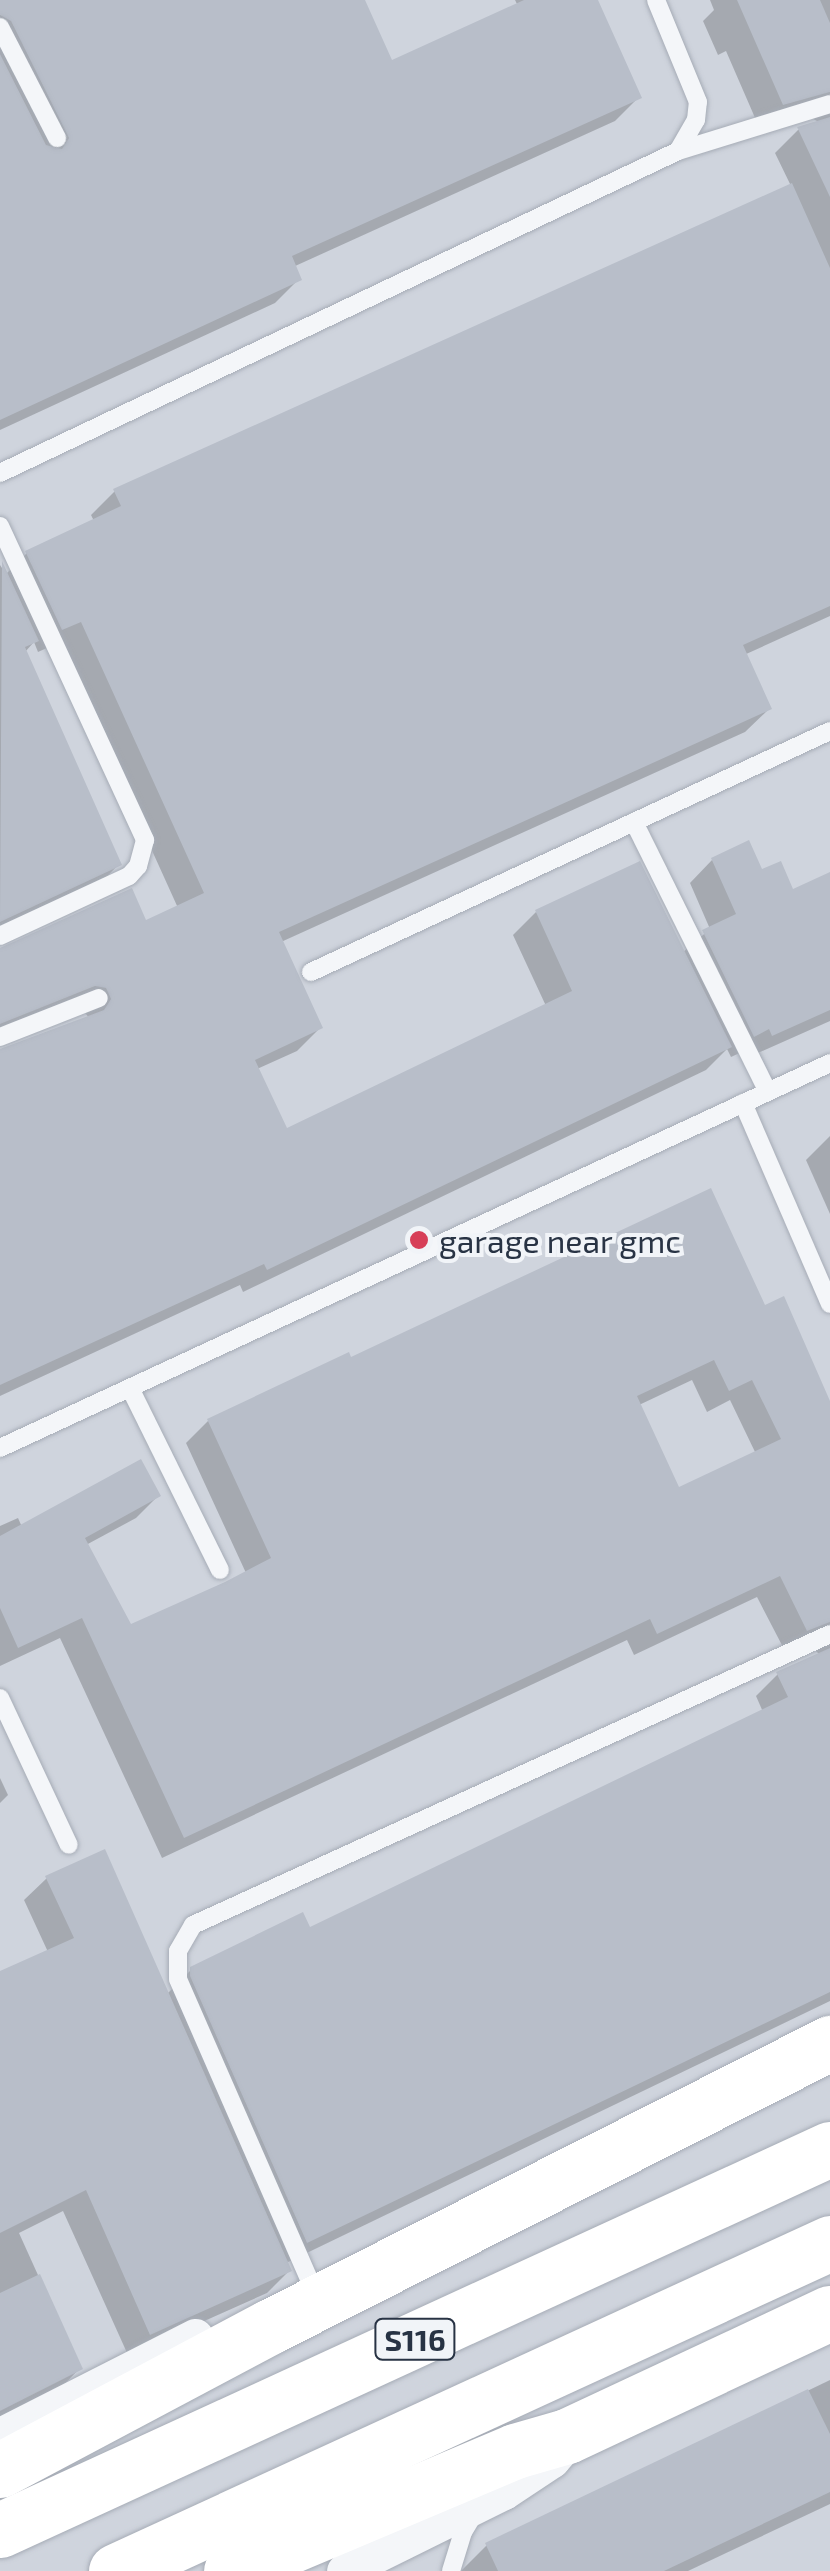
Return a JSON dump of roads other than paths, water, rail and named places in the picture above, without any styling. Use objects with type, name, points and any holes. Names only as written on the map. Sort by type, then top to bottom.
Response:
[{"type":"main road","points":[[0,2470],[540,2188],[830,2043]]},
{"type":"main road","name":"S116","points":[[0,2530],[830,2148]]},
{"type":"main road","name":"S116","points":[[116,2571],[830,2243]]},
{"type":"main road","points":[[231,2571],[515,2450],[567,2436],[830,2313]]},
{"type":"street","points":[[0,2434],[310,2279],[448,2218],[540,2188]]},
{"type":"street","points":[[351,2570],[477,2507],[552,2460],[567,2436]]},
{"type":"lane","points":[[656,0],[698,102],[696,120],[678,151]]},
{"type":"lane","points":[[0,27],[57,138]]},
{"type":"lane","points":[[0,473],[678,151],[830,104]]},
{"type":"lane","points":[[0,526],[145,840],[138,866],[130,876],[0,936]]},
{"type":"lane","points":[[311,972],[830,731]]},
{"type":"lane","points":[[634,822],[768,1092]]},
{"type":"lane","points":[[0,1037],[99,998]]},
{"type":"lane","points":[[0,1448],[830,1063]]},
{"type":"lane","points":[[743,1103],[830,1304]]},
{"type":"lane","points":[[130,1388],[220,1570]]},
{"type":"lane","points":[[310,2279],[178,1979],[178,1951],[193,1925],[830,1634]]},
{"type":"lane","points":[[0,1698],[69,1845]]},
{"type":"lane","points":[[451,2571],[462,2532],[477,2507]]},
{"type":"place","name":"garage near gmc","points":[[419,1240]]}]
